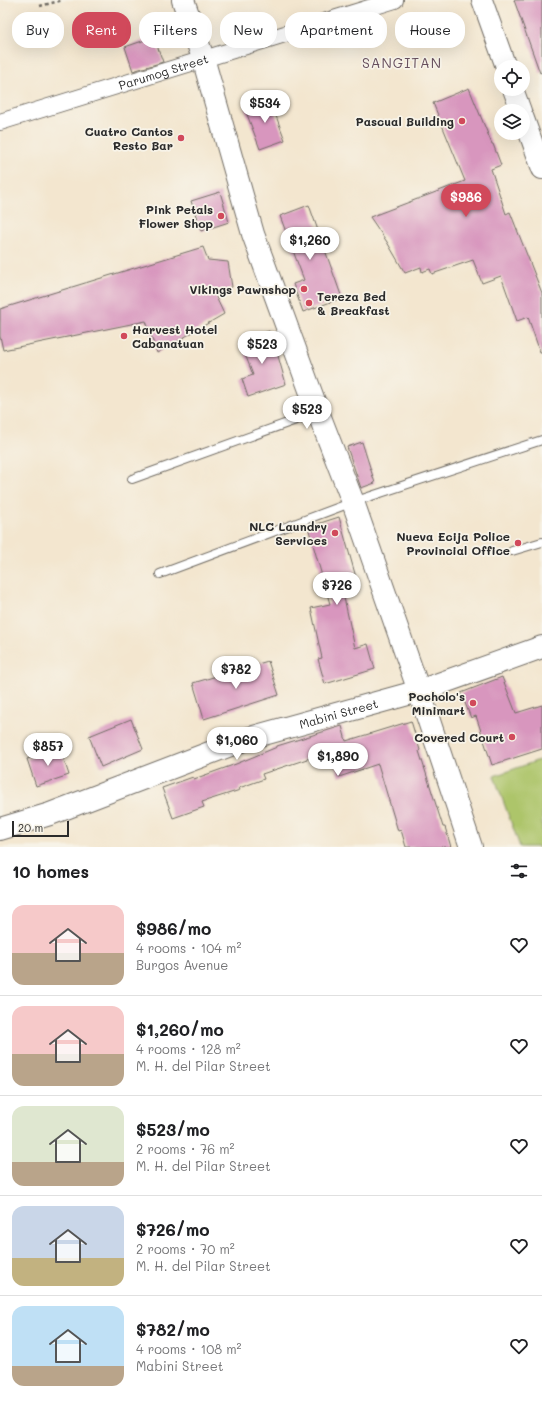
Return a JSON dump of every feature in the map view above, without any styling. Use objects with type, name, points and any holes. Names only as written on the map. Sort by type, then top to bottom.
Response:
[{"type":"main road","points":[[183,0],[203,58],[253,234],[318,412],[353,502],[419,691],[471,847]]},
{"type":"main road","name":"Mabini Street","points":[[0,830],[50,814],[246,739],[419,691],[542,647]]},
{"type":"street","name":"Parumog Street","points":[[0,122],[374,3],[395,0]]},
{"type":"street","points":[[482,0],[503,60]]},
{"type":"street","points":[[530,136],[542,169]]},
{"type":"lane","points":[[132,479],[318,412]]},
{"type":"lane","points":[[160,574],[353,502],[542,440]]},
{"type":"lane","points":[[512,551],[542,542]]},
{"type":"path","points":[[40,6],[63,0]]},
{"type":"green space","points":[[542,759],[542,847],[520,847],[494,776]]},
{"type":"building","points":[[514,0],[542,0],[542,72],[540,73]]},
{"type":"building","points":[[139,42],[139,48],[158,48],[163,62],[133,71],[125,48],[131,48],[131,45]]},
{"type":"building","points":[[469,88],[501,165],[491,169],[506,214],[510,212],[542,293],[542,352],[540,352],[528,317],[517,321],[501,276],[482,283],[473,260],[432,274],[430,269],[422,272],[421,267],[405,273],[370,217],[465,181],[433,103]]},
{"type":"building","points":[[270,100],[285,140],[260,149],[245,109]]},
{"type":"building","points":[[220,192],[229,222],[201,231],[191,201]]},
{"type":"building","points":[[309,205],[342,298],[303,312],[293,284],[304,280],[280,216]]},
{"type":"building","points":[[203,247],[208,260],[228,262],[232,287],[216,297],[224,314],[157,353],[146,321],[3,350],[0,336],[0,309]]},
{"type":"building","points":[[269,331],[286,384],[248,397],[242,379],[253,375],[240,341]]},
{"type":"building","points":[[362,442],[375,483],[361,488],[347,447]]},
{"type":"building","points":[[339,517],[359,588],[343,593],[355,648],[368,644],[375,669],[325,684],[318,659],[322,658],[311,608],[330,604],[308,527]]},
{"type":"building","points":[[268,661],[279,695],[204,719],[193,683]]},
{"type":"building","name":"Covered Court","points":[[502,677],[516,713],[542,705],[542,749],[492,765],[476,716],[471,718],[461,693]]},
{"type":"building","points":[[131,719],[143,749],[101,767],[89,736]]},
{"type":"building","points":[[411,721],[443,827],[445,827],[451,847],[406,847],[401,830],[398,831],[378,764],[339,777],[332,755],[320,758],[319,755],[262,774],[264,779],[239,788],[240,790],[202,802],[204,807],[173,818],[162,788],[193,777],[194,779],[236,764],[277,746],[342,726],[346,741]]},
{"type":"building","points":[[60,748],[69,775],[36,786],[27,759]]},
{"type":"place","name":"Pascual Building","points":[[462,121]]},
{"type":"place","name":"Cuatro Cantos Resto Bar","points":[[181,138]]},
{"type":"place","name":"Pink Petals Flower Shop","points":[[221,216]]},
{"type":"place","name":"Vikings Pawnshop","points":[[304,289]]},
{"type":"place","name":"Tereza Bed & Breakfast","points":[[309,303]]},
{"type":"place","name":"Harvest Hotel Cabanatuan","points":[[124,336]]},
{"type":"place","name":"NLC Laundry Services","points":[[335,533]]},
{"type":"place","name":"Nueva Ecija Police Provincial Office","points":[[518,543]]},
{"type":"place","name":"Pocholo's Minimart","points":[[473,703]]},
{"type":"place","name":"Covered Court","points":[[512,737]]},
{"type":"district","name":"SANGITAN","points":[[402,62]]}]
